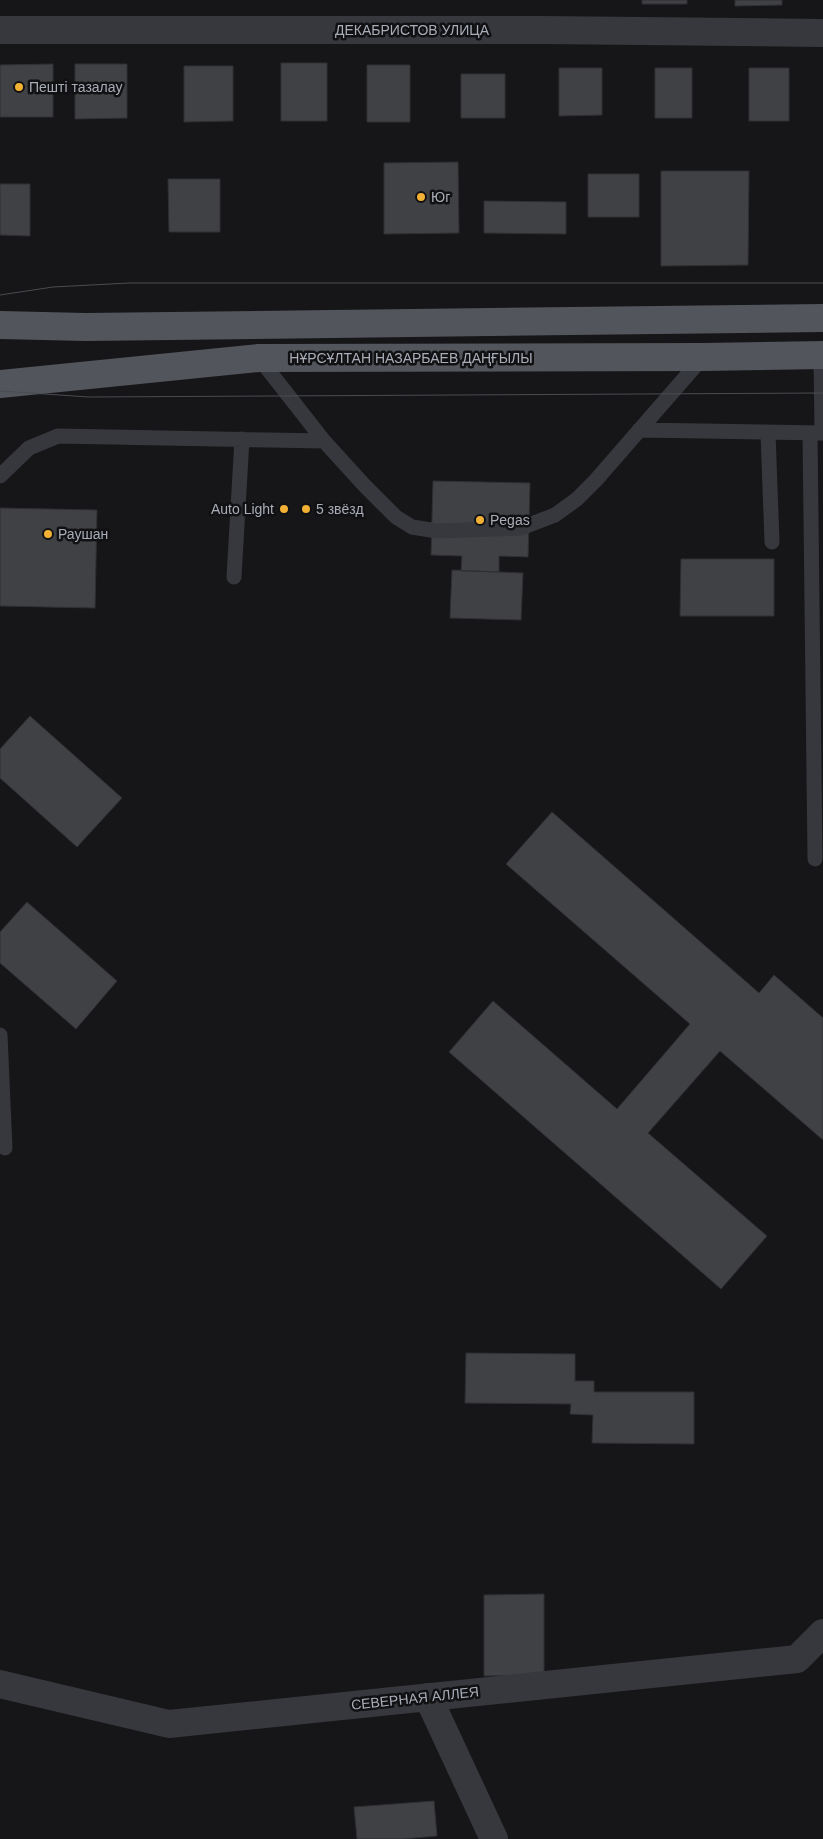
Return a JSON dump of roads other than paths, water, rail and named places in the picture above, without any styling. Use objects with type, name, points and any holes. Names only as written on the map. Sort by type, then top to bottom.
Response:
[{"type":"main road","points":[[0,325],[86,327],[823,318]]},
{"type":"main road","name":"НҰРСҰЛТАН НАЗАРБАЕВ ДАҢҒЫЛЫ","points":[[0,384],[259,358],[822,355]]},
{"type":"street","name":"ДЕКАБРИСТОВ УЛИЦА","points":[[0,30],[542,30],[823,33]]},
{"type":"street","name":"СЕВЕРНАЯ АЛЛЕЯ","points":[[0,1684],[169,1724],[797,1659],[823,1633]]},
{"type":"street","points":[[428,1697],[494,1839]]},
{"type":"lane","points":[[815,859],[819,433],[822,355]]},
{"type":"lane","points":[[259,358],[324,441],[364,486],[396,517],[412,527],[437,531],[521,528],[556,515],[576,500],[596,480],[703,357]]},
{"type":"lane","points":[[639,430],[819,433]]},
{"type":"lane","points":[[768,432],[772,542]]},
{"type":"lane","points":[[0,476],[29,448],[58,436],[324,441]]},
{"type":"lane","points":[[234,577],[242,439]]},
{"type":"lane","points":[[0,1035],[5,1148]]},
{"type":"tram line","points":[[0,295],[53,287],[129,283],[823,283]]},
{"type":"tram line","points":[[0,391],[89,397],[823,393]]},
{"type":"place","name":"Пешті тазалау","points":[[19,87]]},
{"type":"place","name":"Юг","points":[[421,197]]},
{"type":"place","name":"Auto Light","points":[[284,509]]},
{"type":"place","name":"5 звёзд","points":[[306,509]]},
{"type":"place","name":"Pegas","points":[[480,520]]},
{"type":"place","name":"Раушан","points":[[48,534]]}]
